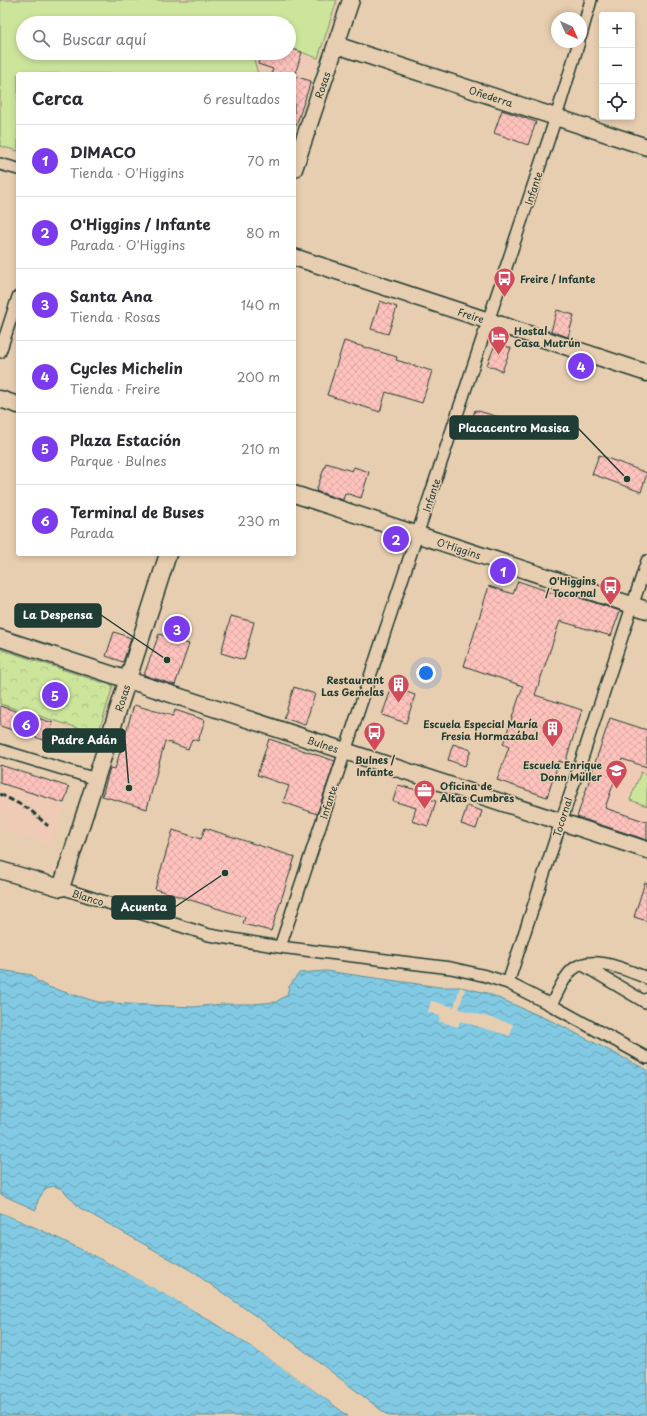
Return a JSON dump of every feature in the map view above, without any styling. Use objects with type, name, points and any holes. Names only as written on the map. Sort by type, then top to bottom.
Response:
[{"type":"street","name":"Rosas","points":[[296,163],[351,0]]},
{"type":"street","points":[[587,14],[591,0]]},
{"type":"street","name":"Oñederra","points":[[336,45],[647,147]]},
{"type":"street","name":"Infante","points":[[280,947],[489,321],[577,48]]},
{"type":"street","points":[[0,164],[16,168]]},
{"type":"street","name":"Freire","points":[[296,258],[647,373]]},
{"type":"street","points":[[0,352],[16,303]]},
{"type":"street","points":[[0,399],[16,404]]},
{"type":"street","name":"O'Higgins","points":[[296,495],[640,607]]},
{"type":"street","name":"Rosas","points":[[61,888],[167,556]]},
{"type":"street","name":"Tocornal","points":[[508,983],[560,821],[640,607],[647,560]]},
{"type":"street","name":"Bulnes","points":[[0,638],[647,850]]},
{"type":"street","points":[[0,750],[96,779]]},
{"type":"street","points":[[0,870],[61,888]]},
{"type":"street","name":"Blanco","points":[[61,888],[209,935],[280,947],[451,968],[508,983],[647,1058]]},
{"type":"street","points":[[551,1005],[570,972],[581,964],[614,964],[647,978]]},
{"type":"street","points":[[581,964],[645,1002],[647,999]]},
{"type":"shaded area","points":[[296,50],[318,58],[296,125],[296,72],[257,72],[254,60],[296,60]]},
{"type":"shaded area","name":"Escuela Enrique Donn Müller","points":[[610,718],[647,730],[647,841],[577,818]]},
{"type":"shaded area","points":[[0,765],[15,788],[64,803],[51,845],[0,828]]},
{"type":"green space","points":[[0,0],[337,0],[318,58],[296,50],[296,16],[16,16],[16,60],[254,60],[257,72],[16,72],[16,150],[0,146]]},
{"type":"green space","points":[[0,649],[113,686],[98,734],[0,704]]},
{"type":"green space","points":[[641,772],[647,774],[647,806],[630,800]]},
{"type":"water","points":[[0,970],[32,975],[37,981],[48,987],[98,1002],[193,1007],[276,1002],[287,995],[289,987],[299,973],[326,971],[439,987],[460,987],[487,993],[556,1023],[647,1070],[647,1416],[389,1416],[290,1340],[190,1270],[80,1208],[62,1189],[54,1186],[46,1188],[38,1200],[36,1210],[0,1194]]},
{"type":"water","points":[[0,1212],[92,1255],[180,1303],[224,1329],[266,1357],[348,1416],[0,1416]]},
{"type":"pier","points":[[460,987],[465,989],[459,1009],[513,1024],[510,1036],[460,1021],[458,1027],[439,1021],[440,1016],[428,1012],[431,1001],[454,1007]]},
{"type":"pier","points":[[0,1210],[49,1231],[110,1262],[203,1314],[250,1344],[350,1416],[249,1345],[202,1315],[109,1263],[48,1232],[0,1212]]},
{"type":"building","points":[[296,50],[302,52],[296,72],[272,72],[273,69],[258,64],[259,60],[296,60]]},
{"type":"building","points":[[296,77],[311,81],[296,126]]},
{"type":"building","points":[[502,110],[536,122],[528,145],[494,133]]},
{"type":"building","points":[[380,301],[397,307],[388,334],[371,329]]},
{"type":"building","points":[[557,310],[574,315],[568,337],[551,331]]},
{"type":"building","points":[[344,341],[397,357],[396,360],[432,371],[422,403],[386,392],[380,412],[327,395]]},
{"type":"building","name":"Hostal Casa Mutrún","points":[[496,342],[511,348],[502,371],[487,365]]},
{"type":"building","points":[[475,410],[502,418],[498,432],[471,423]]},
{"type":"building","points":[[599,455],[647,473],[641,492],[592,474]]},
{"type":"building","points":[[326,463],[352,471],[354,467],[369,472],[361,498],[345,493],[343,500],[316,491]]},
{"type":"building","points":[[518,581],[567,598],[568,594],[620,611],[611,636],[560,621],[535,695],[582,710],[565,763],[559,761],[547,797],[497,780],[509,747],[503,744],[523,686],[464,666],[489,586],[513,594]]},
{"type":"building","points":[[231,616],[254,622],[244,660],[221,653]]},
{"type":"building","points":[[114,632],[131,638],[123,662],[106,656]]},
{"type":"building","points":[[159,634],[189,644],[175,685],[144,675]]},
{"type":"building","points":[[294,687],[315,694],[305,725],[284,718]]},
{"type":"building","name":"Restaurant Las Gemelas","points":[[392,687],[415,695],[406,723],[382,715]]},
{"type":"building","points":[[134,705],[173,716],[175,710],[205,720],[198,741],[192,739],[188,749],[165,741],[147,809],[102,796],[110,768],[115,769]]},
{"type":"building","points":[[0,706],[53,723],[47,741],[0,726]]},
{"type":"building","name":"Escuela Enrique Donn Müller","points":[[610,718],[647,730],[647,767],[622,759],[605,808],[647,822],[647,840],[577,817]]},
{"type":"building","points":[[269,739],[335,761],[317,814],[283,802],[289,786],[257,775]]},
{"type":"building","points":[[453,744],[471,750],[465,766],[448,760]]},
{"type":"building","points":[[0,765],[69,787],[64,803],[0,783]]},
{"type":"building","points":[[398,785],[417,790],[416,795],[436,801],[428,826],[412,821],[416,808],[393,801]]},
{"type":"building","points":[[467,806],[482,811],[476,829],[461,824]]},
{"type":"building","points":[[205,828],[295,857],[271,931],[243,924],[245,917],[155,889],[173,830],[201,839]]},
{"type":"building","points":[[645,882],[647,883],[647,921],[634,917]]},
{"type":"railway","points":[[0,794],[29,809],[48,826]]},
{"type":"place","name":"Freire / Infante","points":[[504,298]]},
{"type":"place","name":"Hostal Casa Mutrún","points":[[499,356]]},
{"type":"place","name":"Cycles Michelin","points":[[581,366]]},
{"type":"place","name":"Placacentro Masisa","points":[[627,479]]},
{"type":"place","name":"O'Higgins / Infante","points":[[396,539]]},
{"type":"place","name":"DIMACO","points":[[503,571]]},
{"type":"place","name":"O'Higgins / Tocornal","points":[[611,606]]},
{"type":"place","name":"Santa Ana","points":[[177,629]]},
{"type":"place","name":"La Despensa","points":[[167,660]]},
{"type":"place","name":"Plaza Estación","points":[[55,695]]},
{"type":"place","name":"Restaurant Las Gemelas","points":[[399,704]]},
{"type":"place","name":"Terminal de Buses","points":[[26,724]]},
{"type":"place","name":"Escuela Especial María Fresia Hormazábal","points":[[553,748]]},
{"type":"place","name":"Bulnes / Infante","points":[[375,752]]},
{"type":"place","name":"Padre Adán","points":[[129,788]]},
{"type":"place","name":"Escuela Enrique Donn Müller","points":[[617,790]]},
{"type":"place","name":"Oficina de Altas Cumbres","points":[[424,810]]},
{"type":"place","name":"Acuenta","points":[[225,873]]}]
